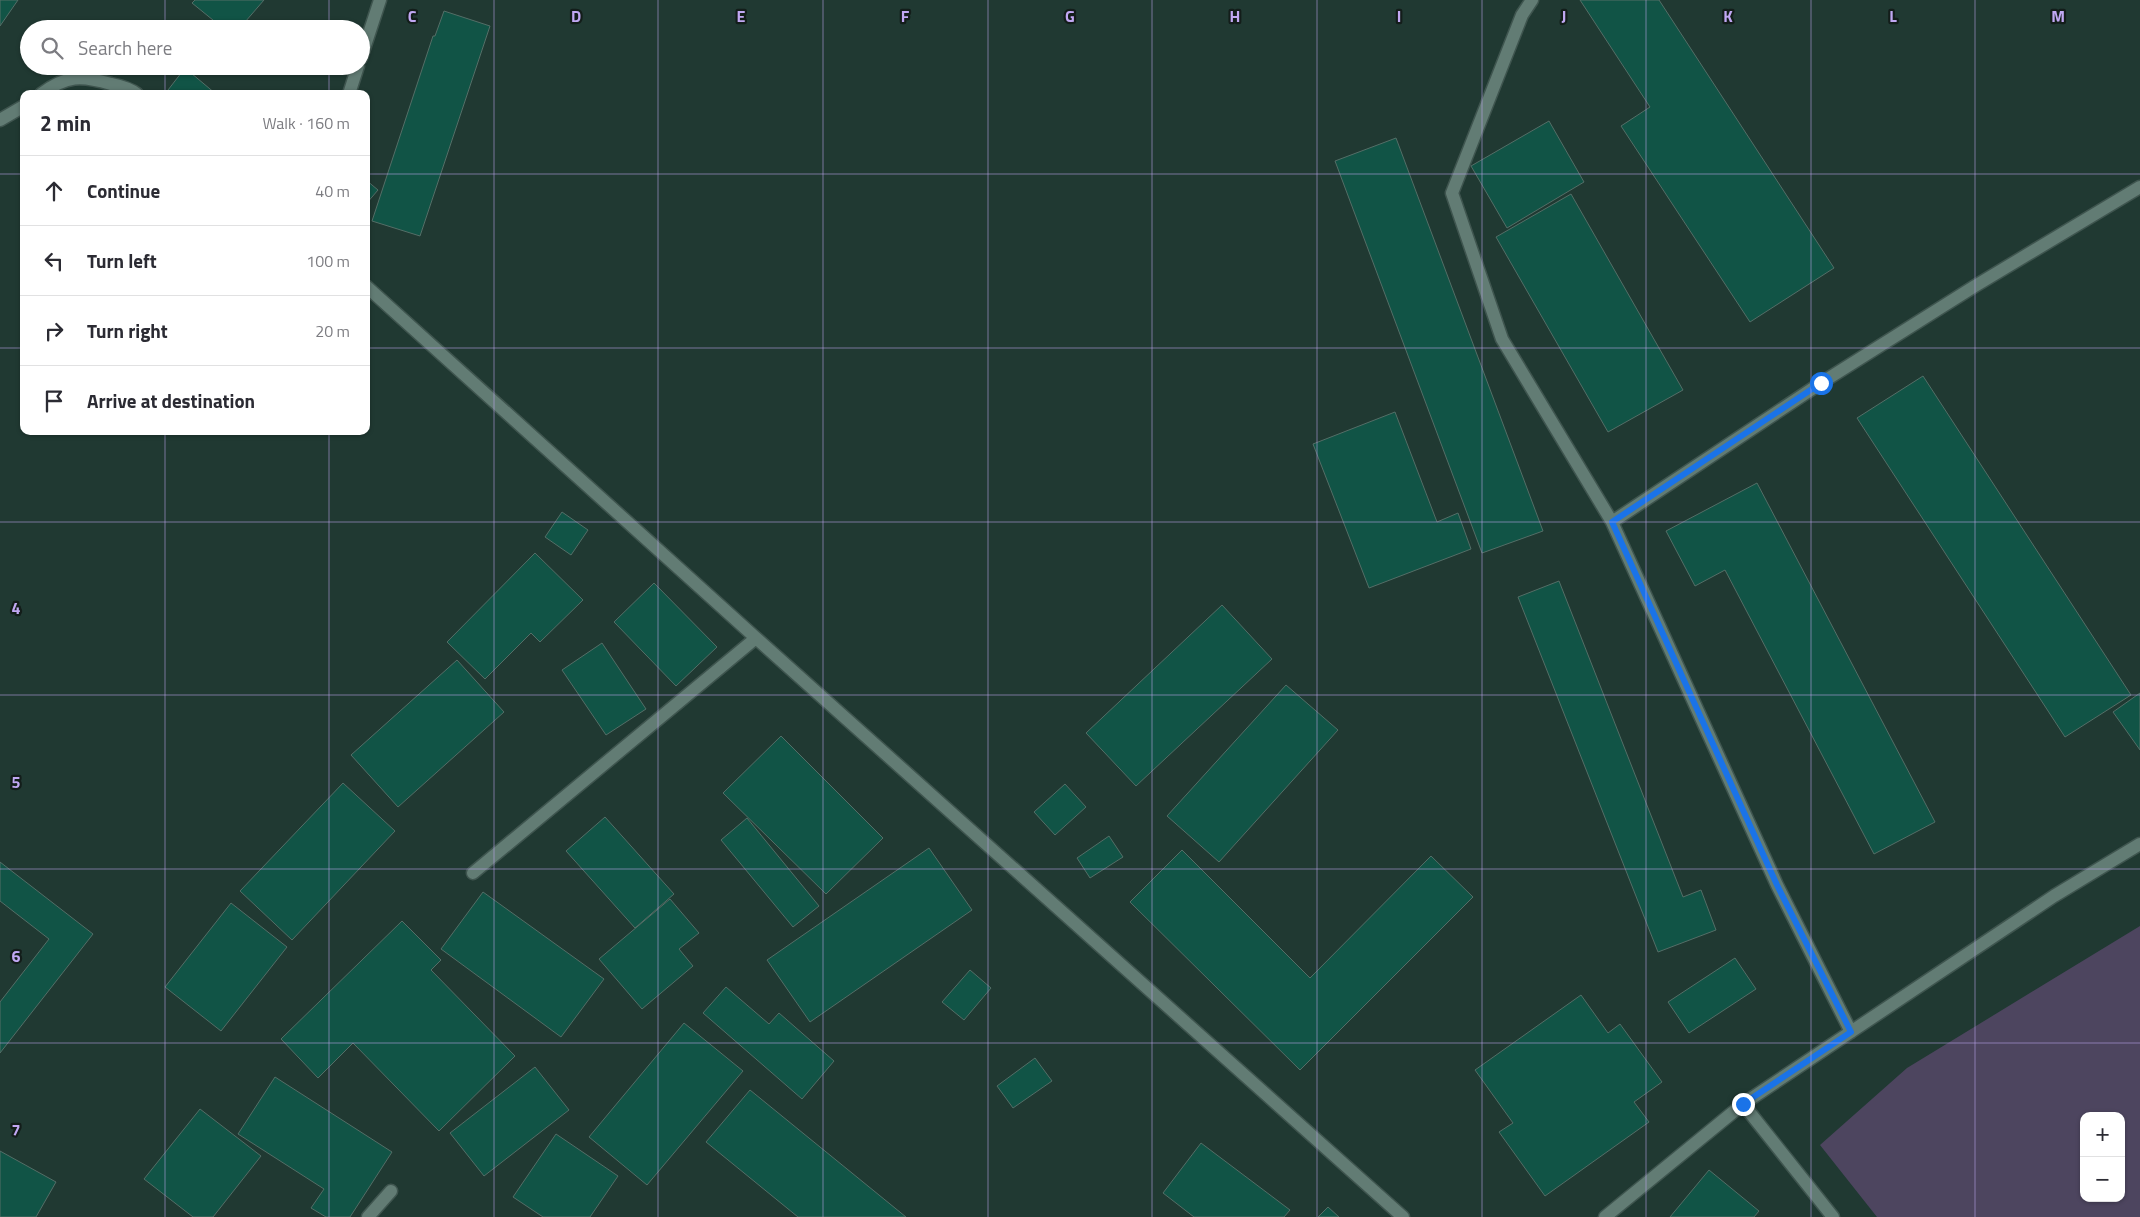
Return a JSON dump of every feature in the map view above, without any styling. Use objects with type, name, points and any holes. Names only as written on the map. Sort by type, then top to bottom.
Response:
[{"type":"street","points":[[370,31],[380,0]]},
{"type":"street","points":[[1532,0],[1522,15],[1452,193],[1502,339],[1612,522],[1777,885],[1851,1032]]},
{"type":"street","points":[[350,90],[355,75]]},
{"type":"street","points":[[48,90],[66,79],[87,77],[131,90]]},
{"type":"street","points":[[0,120],[20,108]]},
{"type":"street","points":[[1612,522],[1821,383],[1975,286],[2140,186]]},
{"type":"street","points":[[370,290],[1403,1217]]},
{"type":"street","points":[[473,873],[756,638]]},
{"type":"street","points":[[1605,1217],[1743,1104],[2054,896],[2140,844]]},
{"type":"street","points":[[1743,1104],[1834,1217]]},
{"type":"street","points":[[368,1217],[391,1191]]},
{"type":"shaded area","points":[[2140,926],[2140,1217],[1877,1217],[1820,1145],[1907,1068]]},
{"type":"building","points":[[0,0],[18,0],[0,26]]},
{"type":"building","points":[[195,0],[264,0],[247,20],[213,20],[192,3]]},
{"type":"building","points":[[1580,0],[1659,0],[1834,268],[1750,322],[1621,126],[1650,107]]},
{"type":"building","points":[[444,11],[490,26],[420,236],[372,221],[433,36],[435,36]]},
{"type":"building","points":[[180,75],[193,75],[211,90],[168,90]]},
{"type":"building","points":[[1549,121],[1584,182],[1507,228],[1471,166]]},
{"type":"building","points":[[1396,138],[1543,531],[1482,553],[1335,161]]},
{"type":"building","points":[[370,183],[378,190],[370,199]]},
{"type":"building","points":[[1571,194],[1683,390],[1608,432],[1496,237]]},
{"type":"building","points":[[1923,376],[2131,695],[2065,737],[1857,418]]},
{"type":"building","points":[[1395,412],[1437,522],[1458,513],[1471,549],[1369,588],[1313,444]]},
{"type":"building","points":[[1757,483],[1935,822],[1874,854],[1725,570],[1695,586],[1666,531]]},
{"type":"building","points":[[562,512],[588,530],[571,555],[545,537]]},
{"type":"building","points":[[535,553],[583,600],[540,642],[531,633],[485,679],[447,642]]},
{"type":"building","points":[[1559,581],[1683,897],[1701,890],[1716,930],[1658,952],[1518,597]]},
{"type":"building","points":[[654,583],[717,647],[676,686],[614,622]]},
{"type":"building","points":[[1222,605],[1272,659],[1136,786],[1086,733]]},
{"type":"building","points":[[602,643],[646,709],[606,735],[562,670]]},
{"type":"building","points":[[457,660],[504,712],[398,807],[351,755]]},
{"type":"building","points":[[1286,685],[1338,730],[1219,862],[1167,816]]},
{"type":"building","points":[[2140,693],[2140,750],[2113,712]]},
{"type":"building","points":[[781,736],[883,838],[826,894],[723,793]]},
{"type":"building","points":[[343,783],[395,831],[292,940],[240,891]]},
{"type":"building","points":[[1065,784],[1086,807],[1055,835],[1034,812]]},
{"type":"building","points":[[605,817],[674,894],[635,928],[566,851]]},
{"type":"building","points":[[747,818],[819,906],[793,927],[721,840]]},
{"type":"building","points":[[1109,836],[1123,857],[1090,878],[1077,858]]},
{"type":"building","points":[[929,848],[972,910],[810,1022],[767,960]]},
{"type":"building","points":[[1182,850],[1310,978],[1431,856],[1473,897],[1300,1070],[1130,902]]},
{"type":"building","points":[[0,862],[93,934],[0,1053],[0,1002],[49,939],[0,901]]},
{"type":"building","points":[[483,892],[604,979],[561,1037],[441,949]]},
{"type":"building","points":[[670,899],[699,933],[679,949],[693,966],[642,1009],[599,959]]},
{"type":"building","points":[[231,903],[287,947],[221,1031],[165,987]]},
{"type":"building","points":[[402,921],[441,960],[431,970],[515,1056],[439,1131],[353,1043],[318,1078],[281,1039]]},
{"type":"building","points":[[1735,958],[1756,989],[1689,1033],[1668,1002]]},
{"type":"building","points":[[970,970],[991,988],[964,1020],[942,1002]]},
{"type":"building","points":[[726,987],[769,1024],[779,1013],[834,1061],[802,1099],[703,1013]]},
{"type":"building","points":[[1581,995],[1608,1033],[1620,1024],[1662,1082],[1634,1102],[1649,1122],[1545,1196],[1499,1132],[1513,1123],[1475,1070]]},
{"type":"building","points":[[684,1023],[743,1071],[647,1185],[589,1137]]},
{"type":"building","points":[[1035,1058],[1052,1081],[1013,1108],[997,1086]]},
{"type":"building","points":[[535,1067],[569,1110],[484,1176],[450,1133]]},
{"type":"building","points":[[275,1077],[392,1152],[350,1217],[326,1217],[311,1208],[324,1189],[238,1134]]},
{"type":"building","points":[[750,1090],[906,1217],[798,1217],[706,1142]]},
{"type":"building","points":[[200,1109],[261,1156],[213,1217],[193,1217],[144,1179]]},
{"type":"building","points":[[556,1134],[618,1176],[590,1217],[543,1217],[513,1197]]},
{"type":"building","points":[[1201,1143],[1290,1210],[1284,1217],[1194,1217],[1163,1193]]},
{"type":"building","points":[[0,1151],[56,1182],[36,1217],[0,1217]]},
{"type":"building","points":[[1709,1170],[1759,1211],[1754,1217],[1670,1217]]},
{"type":"building","points":[[1328,1207],[1339,1217],[1318,1217]]},
{"type":"route","points":[[1743,1104],[1851,1032],[1777,885],[1612,522],[1821,383]]}]
